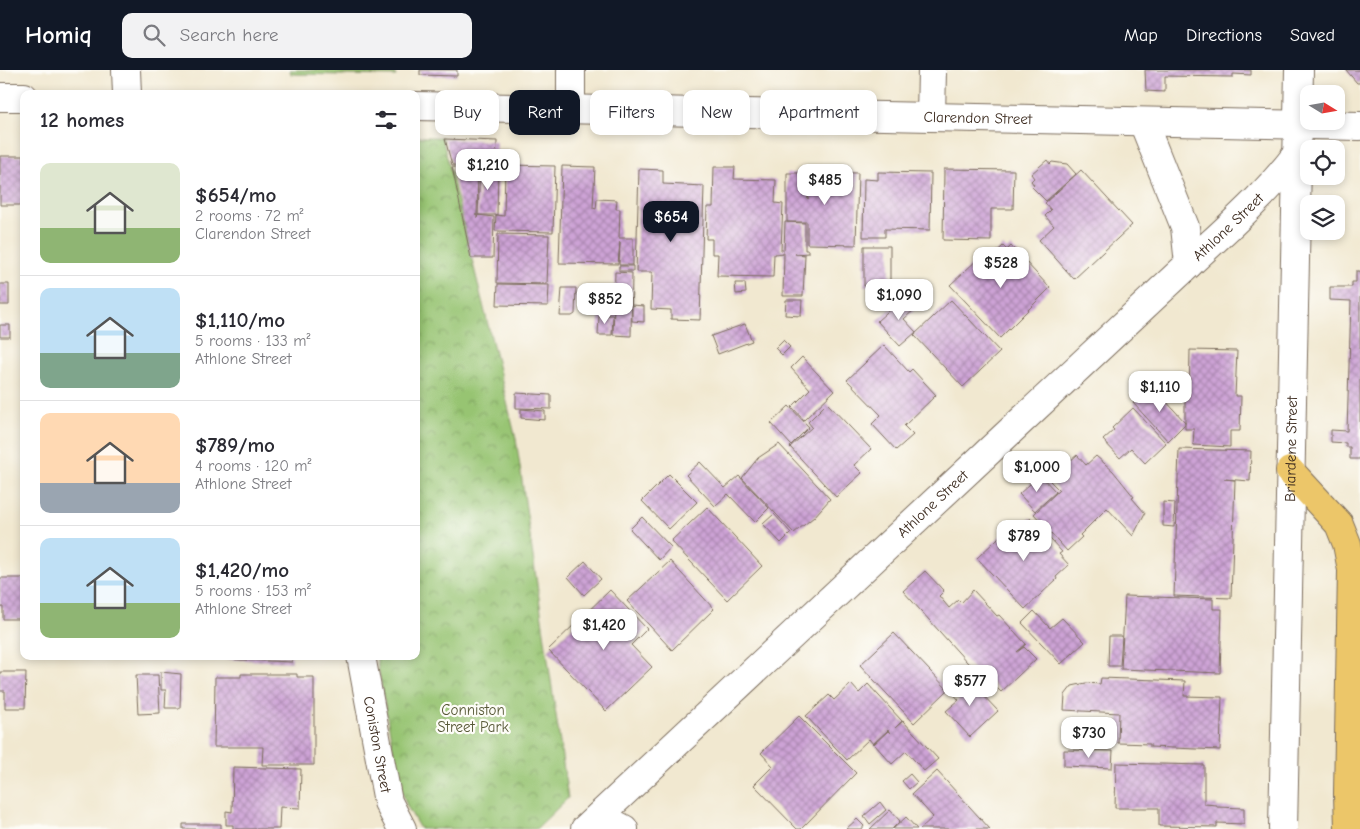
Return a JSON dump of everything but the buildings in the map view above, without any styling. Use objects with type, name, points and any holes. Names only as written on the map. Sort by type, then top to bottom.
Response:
[{"type":"main road","points":[[1290,471],[1339,524],[1347,544],[1352,570],[1348,829]]},
{"type":"street","points":[[126,70],[127,90]]},
{"type":"street","points":[[570,90],[571,70]]},
{"type":"street","points":[[931,117],[932,70]]},
{"type":"street","name":"Briardene Street","points":[[1283,829],[1299,70]]},
{"type":"street","points":[[0,97],[20,97]]},
{"type":"street","name":"Clarendon Street","points":[[420,106],[509,108]]},
{"type":"street","name":"Clarendon Street","points":[[580,109],[1360,126]]},
{"type":"street","points":[[1143,122],[1185,227],[1189,264]]},
{"type":"street","name":"Athlone Street","points":[[592,822],[1189,264],[1284,172],[1297,154]]},
{"type":"street","name":"Coniston Street","points":[[362,660],[388,802],[402,829]]},
{"type":"street","points":[[592,822],[624,829]]},
{"type":"green space","points":[[290,70],[393,70],[396,76],[291,74]]},
{"type":"green space","name":"Conniston Street Park","points":[[420,137],[442,137],[516,439],[568,798],[536,829],[420,829],[407,806],[399,782],[377,660],[420,660]]}]
